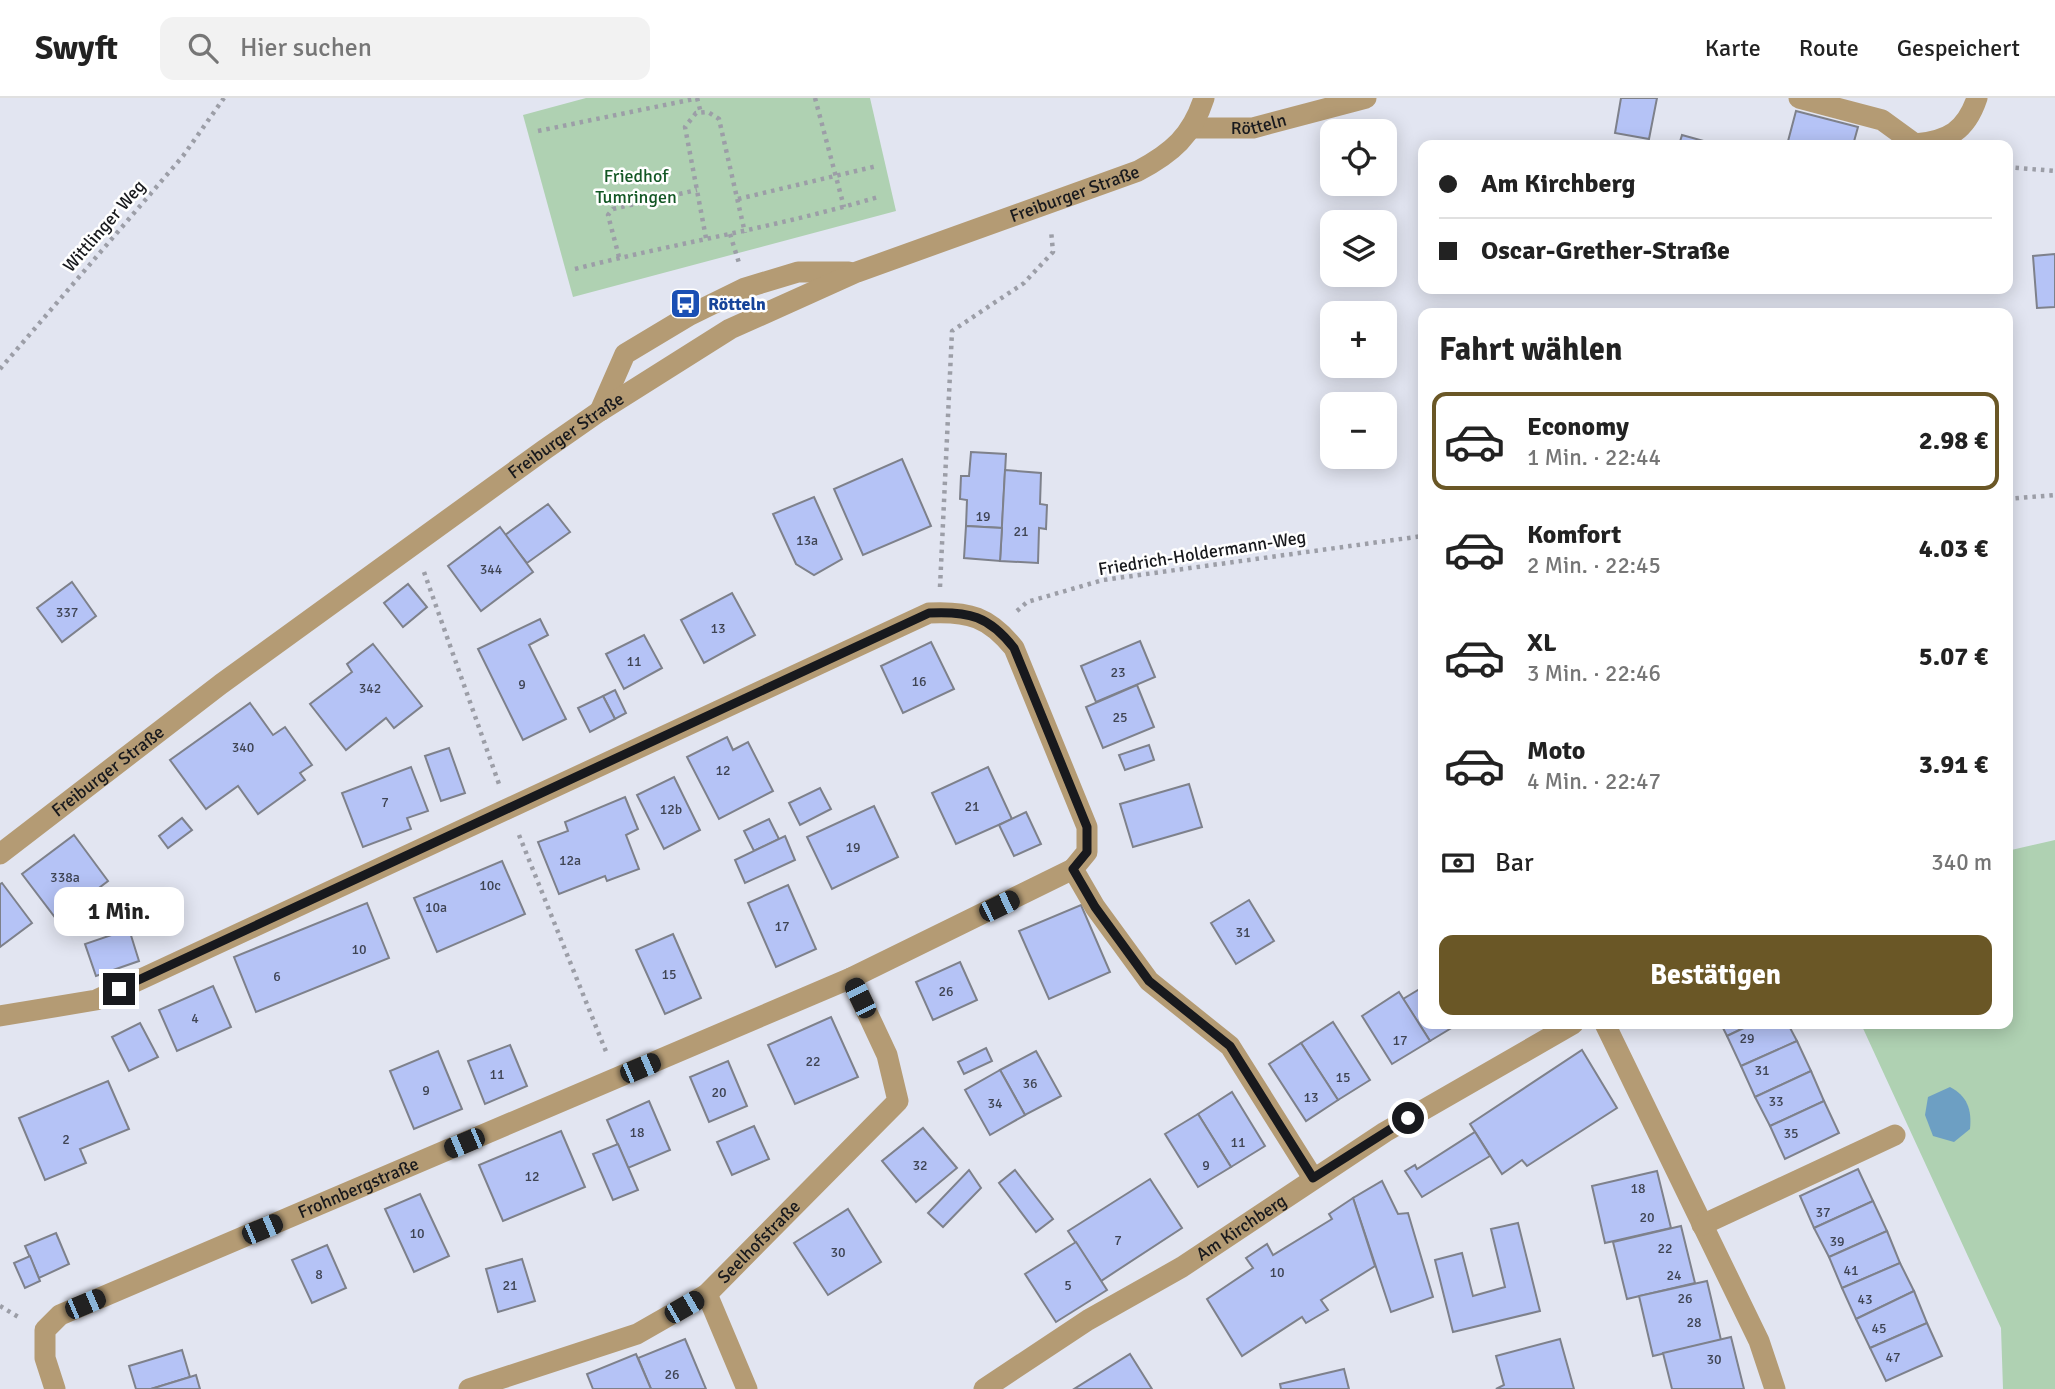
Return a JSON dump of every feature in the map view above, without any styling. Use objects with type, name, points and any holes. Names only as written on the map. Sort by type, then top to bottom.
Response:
[{"type":"street","name":"Freiburger Straße","points":[[0,854],[221,684],[600,411],[730,329],[857,272],[1138,172],[1168,155],[1191,128],[1204,98]]},
{"type":"street","name":"Rötteln","points":[[1191,128],[1253,128],[1366,98]]},
{"type":"street","points":[[1799,98],[1882,120],[1910,140]]},
{"type":"street","points":[[1943,140],[1970,118],[1977,98]]},
{"type":"street","points":[[600,411],[625,354],[690,315],[745,288],[798,272],[857,272]]},
{"type":"street","points":[[0,1016],[96,1000],[929,613],[951,612],[987,620],[998,628],[1019,658],[1087,827],[1087,852],[1073,869],[1095,907],[1149,981],[1230,1046],[1313,1178]]},
{"type":"street","name":"Frohnbergstraße","points":[[55,1389],[45,1358],[45,1330],[60,1315],[851,978],[1073,869]]},
{"type":"street","name":"Seelhofstraße","points":[[469,1389],[637,1334],[707,1294],[898,1101],[887,1055],[851,978]]},
{"type":"street","name":"Am Kirchberg","points":[[984,1389],[1088,1320],[1182,1267],[1385,1132],[1564,1029]]},
{"type":"street","points":[[1607,1029],[1759,1341],[1774,1389]]},
{"type":"street","points":[[1702,1225],[1895,1135]]},
{"type":"street","points":[[707,1294],[747,1389]]},
{"type":"path","name":"Wittlinger Weg","points":[[0,369],[183,156],[224,98]]},
{"type":"path","points":[[538,131],[698,98],[701,113]]},
{"type":"path","points":[[815,98],[844,207]]},
{"type":"path","points":[[706,238],[685,127],[696,113],[708,112],[719,119],[746,233]]},
{"type":"path","points":[[738,199],[877,166]]},
{"type":"path","points":[[2013,168],[2055,171]]},
{"type":"path","points":[[619,257],[608,215],[613,209],[696,190]]},
{"type":"path","points":[[575,269],[706,238],[746,233],[878,197]]},
{"type":"path","points":[[939,613],[952,331],[1024,283],[1053,252],[1050,203]]},
{"type":"path","points":[[730,234],[737,257]]},
{"type":"path","points":[[2013,498],[2055,495]]},
{"type":"path","name":"Friedrich-Holdermann-Weg","points":[[998,628],[1027,602],[1103,580],[1418,537]]},
{"type":"green space","name":"Friedhof Tumringen","points":[[586,98],[870,98],[896,211],[573,297],[523,115]]},
{"type":"green space","points":[[2055,840],[2055,1389],[2003,1389],[2001,1328],[1863,1029],[2013,1029],[2013,850]]},
{"type":"water","points":[[1950,1087],[1964,1099],[1970,1115],[1970,1129],[1954,1142],[1933,1136],[1925,1115],[1928,1097]]},
{"type":"building","points":[[1621,98],[1657,98],[1649,139],[1615,133]]},
{"type":"building","points":[[1796,111],[1858,127],[1854,140],[1788,140]]},
{"type":"building","points":[[1682,135],[1700,140],[1680,140]]},
{"type":"building","points":[[2055,254],[2055,307],[2037,308],[2033,256]]},
{"type":"building","points":[[971,452],[1006,454],[1002,528],[966,526],[967,500],[960,499],[961,476],[969,476]]},
{"type":"building","points":[[902,459],[931,526],[863,555],[834,489]]},
{"type":"building","points":[[1005,470],[1041,473],[1040,504],[1047,505],[1046,529],[1039,528],[1038,563],[1000,561]]},
{"type":"building","points":[[814,497],[842,559],[814,575],[796,564],[773,514]]},
{"type":"building","points":[[548,504],[570,532],[527,563],[505,535]]},
{"type":"building","points":[[966,526],[1002,528],[1000,561],[964,558]]},
{"type":"building","points":[[500,527],[533,572],[481,611],[448,566]]},
{"type":"building","points":[[72,582],[96,616],[62,642],[37,608]]},
{"type":"building","points":[[408,584],[427,607],[403,627],[384,603]]},
{"type":"building","points":[[732,593],[755,635],[704,663],[681,620]]},
{"type":"building","points":[[540,619],[548,635],[529,645],[566,719],[523,740],[478,649]]},
{"type":"building","points":[[644,635],[662,668],[624,689],[606,654]]},
{"type":"building","points":[[1140,641],[1155,677],[1096,702],[1081,666]]},
{"type":"building","points":[[931,642],[954,689],[903,713],[881,666]]},
{"type":"building","points":[[373,644],[422,706],[394,728],[386,718],[346,750],[310,704],[352,672],[347,664]]},
{"type":"building","points":[[1137,685],[1154,727],[1103,748],[1086,707]]},
{"type":"building","points":[[615,690],[626,713],[615,719],[603,696]]},
{"type":"building","points":[[603,696],[615,719],[590,732],[578,708]]},
{"type":"building","points":[[250,703],[273,735],[285,727],[312,765],[300,773],[305,780],[258,814],[238,786],[206,809],[170,760]]},
{"type":"building","points":[[727,737],[733,750],[748,742],[773,791],[719,819],[687,757]]},
{"type":"building","points":[[1149,745],[1154,760],[1125,770],[1119,755]]},
{"type":"building","points":[[449,748],[465,793],[441,801],[425,756]]},
{"type":"building","points":[[411,767],[428,811],[407,818],[411,829],[363,847],[342,793]]},
{"type":"building","points":[[988,767],[1012,819],[956,844],[932,793]]},
{"type":"building","points":[[674,777],[700,830],[664,849],[637,795]]},
{"type":"building","points":[[1189,784],[1202,827],[1133,847],[1120,804]]},
{"type":"building","points":[[820,788],[831,809],[800,825],[789,803]]},
{"type":"building","points":[[625,797],[638,829],[626,835],[639,869],[607,881],[605,876],[559,894],[538,842],[568,831],[565,822]]},
{"type":"building","points":[[874,806],[898,857],[832,889],[807,837]]},
{"type":"building","points":[[1026,812],[1041,844],[1014,856],[999,825]]},
{"type":"building","points":[[182,818],[192,830],[168,848],[159,836]]},
{"type":"building","points":[[769,819],[779,839],[754,851],[744,831]]},
{"type":"building","points":[[74,835],[108,881],[57,920],[22,874]]},
{"type":"building","points":[[785,836],[795,860],[745,883],[735,860]]},
{"type":"building","points":[[502,861],[525,914],[437,952],[414,898]]},
{"type":"building","points":[[2,883],[32,923],[0,947],[0,884]]},
{"type":"building","points":[[788,885],[816,949],[776,967],[748,903]]},
{"type":"building","points":[[1249,900],[1274,941],[1236,964],[1211,923]]},
{"type":"building","points":[[367,903],[389,958],[256,1012],[234,957]]},
{"type":"building","points":[[1081,905],[1110,972],[1049,999],[1019,931]]},
{"type":"building","points":[[129,929],[139,961],[96,976],[85,944]]},
{"type":"building","points":[[673,934],[701,998],[665,1014],[636,950]]},
{"type":"building","points":[[960,962],[977,1000],[933,1020],[916,982]]},
{"type":"building","points":[[213,986],[231,1027],[177,1051],[159,1010]]},
{"type":"building","points":[[1418,990],[1418,1022],[1403,999]]},
{"type":"building","points":[[1399,992],[1418,1022],[1418,1029],[1422,1029],[1430,1041],[1392,1064],[1362,1016]]},
{"type":"building","points":[[831,1017],[858,1077],[795,1104],[768,1045]]},
{"type":"building","points":[[1333,1022],[1370,1080],[1338,1100],[1301,1043]]},
{"type":"building","points":[[140,1023],[158,1057],[129,1071],[112,1037]]},
{"type":"building","points":[[1422,1029],[1450,1029],[1430,1041]]},
{"type":"building","points":[[1724,1029],[1742,1029],[1727,1036]]},
{"type":"building","points":[[1742,1029],[1791,1029],[1797,1041],[1741,1066],[1727,1036]]},
{"type":"building","points":[[1797,1041],[1811,1071],[1755,1097],[1741,1066]]},
{"type":"building","points":[[1301,1043],[1338,1100],[1306,1121],[1269,1064]]},
{"type":"building","points":[[510,1045],[527,1086],[485,1104],[468,1061]]},
{"type":"building","points":[[986,1048],[992,1061],[964,1074],[958,1062]]},
{"type":"building","points":[[1582,1050],[1617,1108],[1527,1166],[1522,1160],[1502,1174],[1470,1124]]},
{"type":"building","points":[[438,1051],[462,1109],[414,1129],[390,1071]]},
{"type":"building","points":[[1036,1051],[1061,1096],[1025,1115],[1000,1070]]},
{"type":"building","points":[[728,1061],[747,1106],[709,1122],[690,1077]]},
{"type":"building","points":[[1000,1070],[1025,1115],[990,1135],[965,1090]]},
{"type":"building","points":[[1811,1071],[1824,1101],[1770,1126],[1755,1097]]},
{"type":"building","points":[[108,1081],[129,1129],[80,1149],[86,1163],[45,1180],[19,1118]]},
{"type":"building","points":[[1232,1092],[1265,1146],[1231,1167],[1198,1114]]},
{"type":"building","points":[[649,1101],[670,1150],[628,1168],[607,1120]]},
{"type":"building","points":[[1824,1101],[1839,1133],[1785,1159],[1770,1126]]},
{"type":"building","points":[[1198,1114],[1231,1167],[1198,1187],[1165,1134]]},
{"type":"building","points":[[754,1126],[769,1159],[732,1175],[717,1142]]},
{"type":"building","points":[[923,1128],[957,1168],[916,1202],[882,1161]]},
{"type":"building","points":[[561,1131],[585,1187],[503,1221],[479,1165]]},
{"type":"building","points":[[1475,1132],[1490,1156],[1422,1197],[1405,1171],[1415,1165],[1417,1169]]},
{"type":"building","points":[[618,1144],[638,1190],[613,1200],[593,1154]]},
{"type":"building","points":[[1858,1169],[1873,1201],[1814,1228],[1800,1196]]},
{"type":"building","points":[[969,1170],[981,1188],[943,1227],[928,1213]]},
{"type":"building","points":[[1015,1170],[1053,1219],[1036,1232],[999,1183]]},
{"type":"building","points":[[1657,1171],[1671,1228],[1605,1243],[1592,1186]]},
{"type":"building","points":[[1150,1179],[1182,1228],[1101,1281],[1068,1231]]},
{"type":"building","points":[[1382,1181],[1398,1214],[1408,1213],[1433,1297],[1391,1312],[1353,1198]]},
{"type":"building","points":[[420,1194],[449,1256],[414,1272],[385,1209]]},
{"type":"building","points":[[1353,1198],[1375,1266],[1321,1300],[1328,1310],[1306,1323],[1302,1317],[1242,1356],[1207,1299],[1253,1268],[1246,1258],[1267,1244],[1273,1255],[1332,1219],[1329,1214]]},
{"type":"building","points":[[1873,1201],[1887,1231],[1829,1257],[1814,1228]]},
{"type":"building","points":[[848,1209],[881,1262],[828,1295],[794,1243]]},
{"type":"building","points":[[1518,1223],[1540,1311],[1453,1332],[1435,1260],[1462,1253],[1473,1296],[1505,1287],[1491,1229]]},
{"type":"building","points":[[1681,1226],[1695,1283],[1627,1299],[1613,1242]]},
{"type":"building","points":[[1887,1231],[1900,1263],[1842,1288],[1829,1257]]},
{"type":"building","points":[[56,1233],[69,1264],[39,1278],[25,1246]]},
{"type":"building","points":[[1076,1242],[1107,1290],[1056,1322],[1025,1274]]},
{"type":"building","points":[[327,1245],[346,1288],[312,1303],[292,1260]]},
{"type":"building","points":[[30,1256],[40,1281],[25,1288],[14,1263]]},
{"type":"building","points":[[522,1259],[535,1301],[498,1312],[486,1269]]},
{"type":"building","points":[[1900,1263],[1914,1291],[1856,1319],[1842,1288]]},
{"type":"building","points":[[1707,1281],[1721,1340],[1653,1356],[1639,1296]]},
{"type":"building","points":[[1914,1291],[1927,1323],[1870,1348],[1856,1319]]},
{"type":"building","points":[[1927,1323],[1942,1356],[1886,1381],[1870,1348]]},
{"type":"building","points":[[1731,1337],[1744,1389],[1672,1389],[1663,1353]]},
{"type":"building","points":[[685,1339],[706,1389],[651,1389],[638,1358]]},
{"type":"building","points":[[1560,1339],[1574,1389],[1496,1389],[1504,1385],[1496,1356]]},
{"type":"building","points":[[182,1350],[190,1377],[151,1389],[136,1389],[129,1366]]},
{"type":"building","points":[[636,1354],[651,1389],[593,1389],[587,1374]]},
{"type":"building","points":[[1130,1354],[1152,1389],[1074,1389]]},
{"type":"building","points":[[1344,1369],[1349,1389],[1281,1389],[1280,1384]]},
{"type":"building","points":[[196,1375],[200,1389],[151,1389],[190,1377]]},
{"type":"place","name":"Rötteln","points":[[685,304]]},
{"type":"route","points":[[119,989],[929,613],[951,612],[987,620],[998,628],[1014,648],[1087,827],[1087,852],[1073,869],[1095,907],[1149,981],[1230,1046],[1313,1178],[1408,1118]]}]
